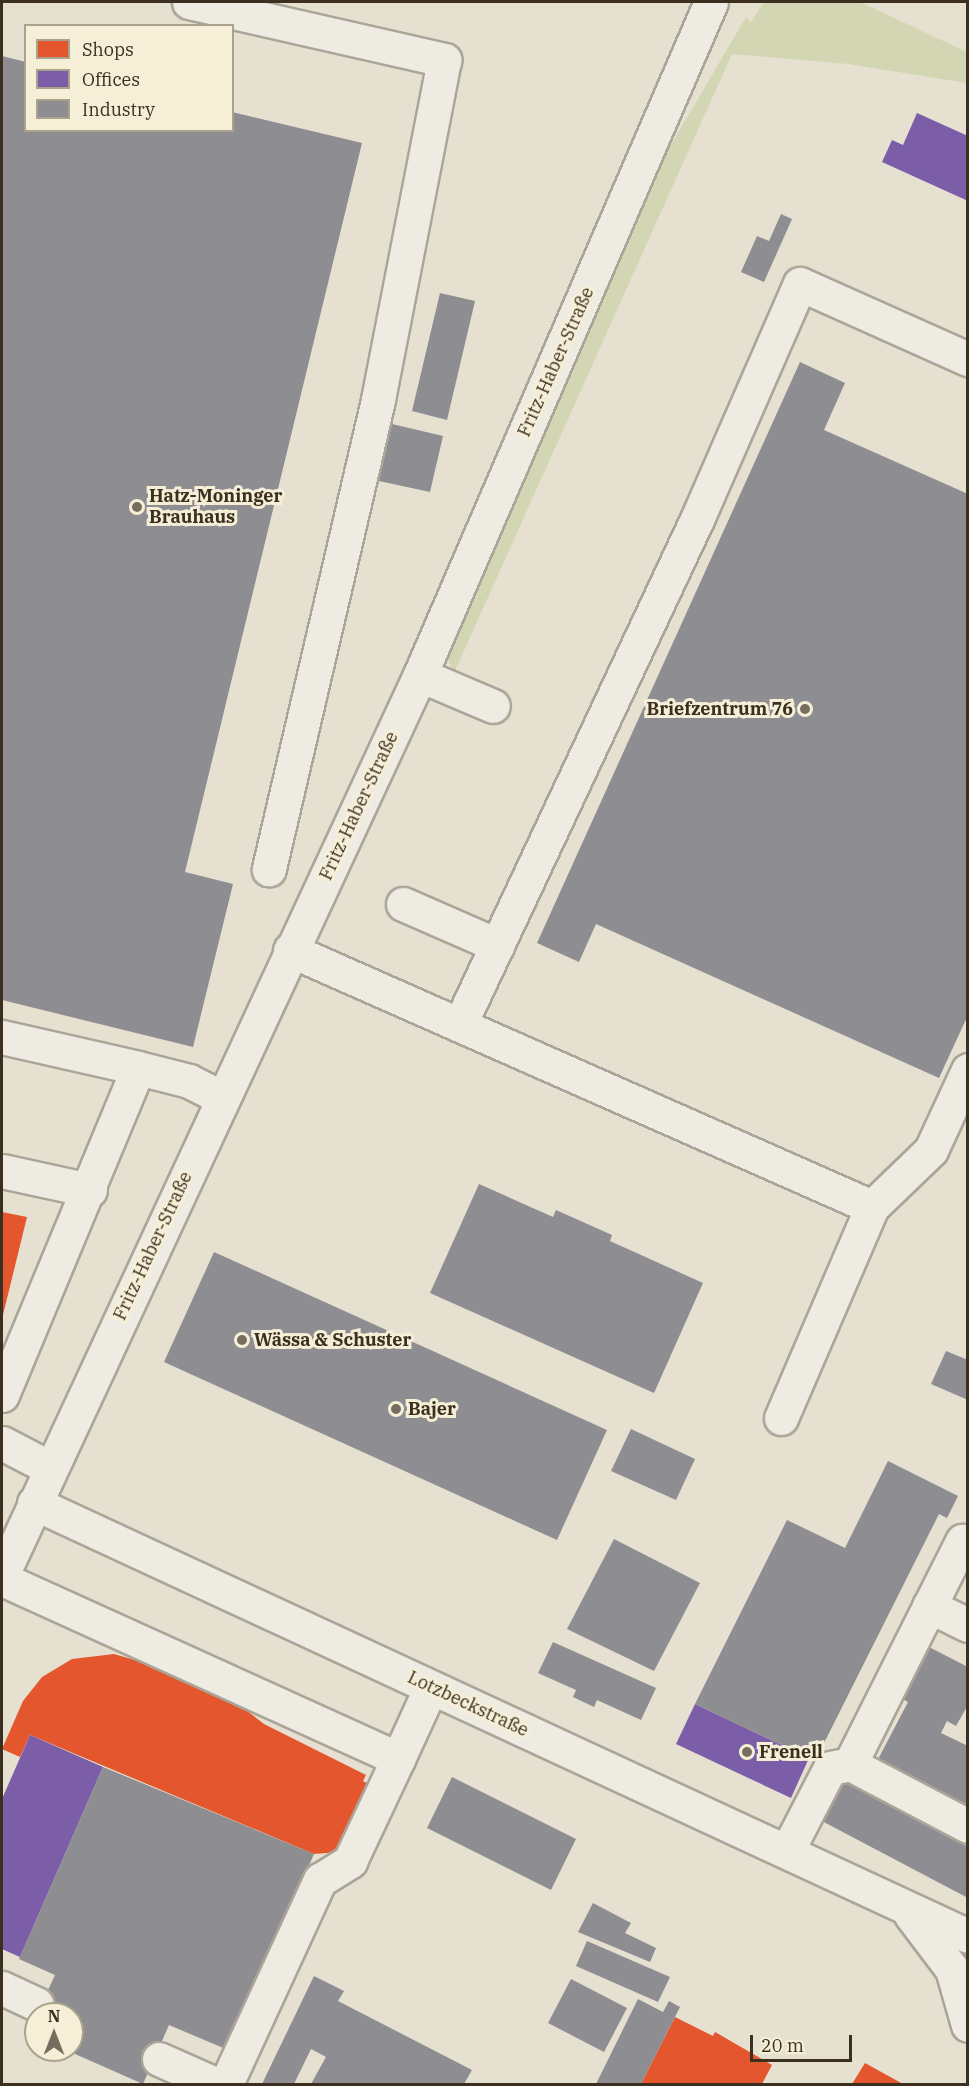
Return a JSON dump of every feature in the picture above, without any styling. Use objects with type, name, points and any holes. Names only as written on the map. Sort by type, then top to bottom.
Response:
[{"type":"street","points":[[189,2],[444,60],[378,400],[269,870]]},
{"type":"street","name":"Fritz-Haber-Straße","points":[[2,1577],[50,1468],[420,675],[706,16],[728,2]]},
{"type":"street","points":[[460,1024],[698,517],[800,284],[968,359]]},
{"type":"street","points":[[420,675],[493,706]]},
{"type":"street","points":[[403,904],[498,945]]},
{"type":"street","points":[[291,951],[872,1207]]},
{"type":"street","points":[[2,1037],[189,1081],[222,1098]]},
{"type":"street","points":[[2,1395],[90,1190],[138,1068]]},
{"type":"street","points":[[781,1418],[872,1207],[931,1150],[968,1070]]},
{"type":"street","points":[[2,1171],[90,1190]]},
{"type":"street","points":[[2,1443],[50,1468]]},
{"type":"street","name":"Lotzbeckstraße","points":[[34,1503],[968,1936]]},
{"type":"street","points":[[850,1764],[962,1542]]},
{"type":"street","points":[[2,1577],[399,1759]]},
{"type":"street","points":[[929,1606],[968,1625]]},
{"type":"street","points":[[226,2085],[321,1880],[350,1861],[431,1687]]},
{"type":"street","points":[[787,1851],[830,1768],[850,1764],[968,1826]]},
{"type":"street","name":"Lotzbeckstraße","points":[[902,1905],[952,1969],[968,2025]]},
{"type":"street","points":[[2,1988],[33,2002]]},
{"type":"street","points":[[159,2059],[215,2085]]},
{"type":"green space","points":[[764,2],[860,2],[967,52],[967,83],[848,64],[732,54],[454,673],[448,659],[508,510],[661,162],[746,17],[751,22]]},
{"type":"building: Shops","points":[[2,1212],[27,1217],[2,1319]]},
{"type":"building: Shops","points":[[114,1654],[159,1667],[191,1667],[264,1724],[366,1775],[363,1781],[370,1785],[339,1852],[314,1854],[30,1735],[20,1757],[2,1749],[23,1701],[42,1677],[72,1659]]},
{"type":"building: Shops","points":[[675,2017],[713,2036],[715,2032],[772,2065],[762,2084],[641,2084]]},
{"type":"building: Shops","points":[[865,2063],[903,2084],[852,2084]]},
{"type":"building: Offices","points":[[917,113],[968,136],[968,201],[882,162],[892,140],[903,145]]},
{"type":"building: Offices","points":[[695,1704],[809,1758],[791,1798],[676,1744]]},
{"type":"building: Offices","points":[[30,1735],[103,1767],[20,1957],[2,1949],[2,1799]]},
{"type":"building: Industry","name":"Hatz-Moninger Brauhaus","points":[[2,56],[24,62],[24,132],[234,132],[234,112],[362,143],[185,872],[233,884],[193,1047],[2,1000]]},
{"type":"building: Industry","points":[[781,214],[792,219],[764,282],[741,272],[757,236],[769,241]]},
{"type":"building: Industry","points":[[440,293],[475,301],[447,420],[412,411]]},
{"type":"building: Industry","name":"Briefzentrum 76","points":[[800,362],[845,383],[824,430],[968,494],[968,1015],[939,1078],[596,924],[579,962],[537,943]]},
{"type":"building: Industry","points":[[392,424],[443,436],[430,492],[379,481]]},
{"type":"building: Industry","points":[[479,1184],[553,1217],[556,1210],[612,1235],[610,1241],[703,1283],[654,1393],[430,1293]]},
{"type":"building: Industry","points":[[214,1252],[607,1430],[557,1540],[164,1362]]},
{"type":"building: Industry","points":[[946,1351],[968,1360],[968,1400],[931,1384]]},
{"type":"building: Industry","points":[[631,1429],[695,1459],[676,1500],[611,1471]]},
{"type":"building: Industry","points":[[888,1461],[958,1496],[947,1518],[939,1514],[815,1761],[695,1704],[787,1520],[845,1548]]},
{"type":"building: Industry","points":[[614,1539],[700,1583],[654,1671],[567,1629]]},
{"type":"building: Industry","points":[[553,1642],[656,1688],[641,1720],[597,1700],[594,1707],[573,1697],[576,1690],[538,1673]]},
{"type":"building: Industry","points":[[925,1645],[968,1667],[968,1705],[956,1726],[947,1721],[941,1733],[968,1746],[968,1812],[875,1765],[908,1702],[899,1697]]},
{"type":"building: Industry","points":[[103,1767],[314,1854],[228,2050],[169,2025],[143,2084],[84,2058],[84,2002],[43,2002],[55,1975],[19,1959]]},
{"type":"building: Industry","points":[[452,1777],[576,1839],[551,1890],[427,1828]]},
{"type":"building: Industry","points":[[842,1780],[968,1847],[968,1898],[820,1820]]},
{"type":"building: Industry","points":[[593,1903],[631,1923],[625,1933],[656,1948],[650,1962],[578,1932]]},
{"type":"building: Industry","points":[[587,1941],[670,1977],[658,2002],[576,1966]]},
{"type":"building: Industry","points":[[314,1976],[344,1991],[338,2001],[472,2070],[464,2084],[311,2084],[326,2057],[311,2049],[294,2084],[262,2084]]},
{"type":"building: Industry","points":[[571,1979],[627,2008],[604,2052],[548,2023]]},
{"type":"building: Industry","points":[[638,1999],[663,2012],[669,2001],[680,2007],[641,2084],[596,2084]]},
{"type":"place","name":"Hatz-Moninger Brauhaus","points":[[137,507]]},
{"type":"place","name":"Briefzentrum 76","points":[[805,709]]},
{"type":"place","name":"Wässa & Schuster","points":[[242,1340]]},
{"type":"place","name":"Bajer","points":[[396,1409]]},
{"type":"place","name":"Frenell","points":[[747,1752]]}]
